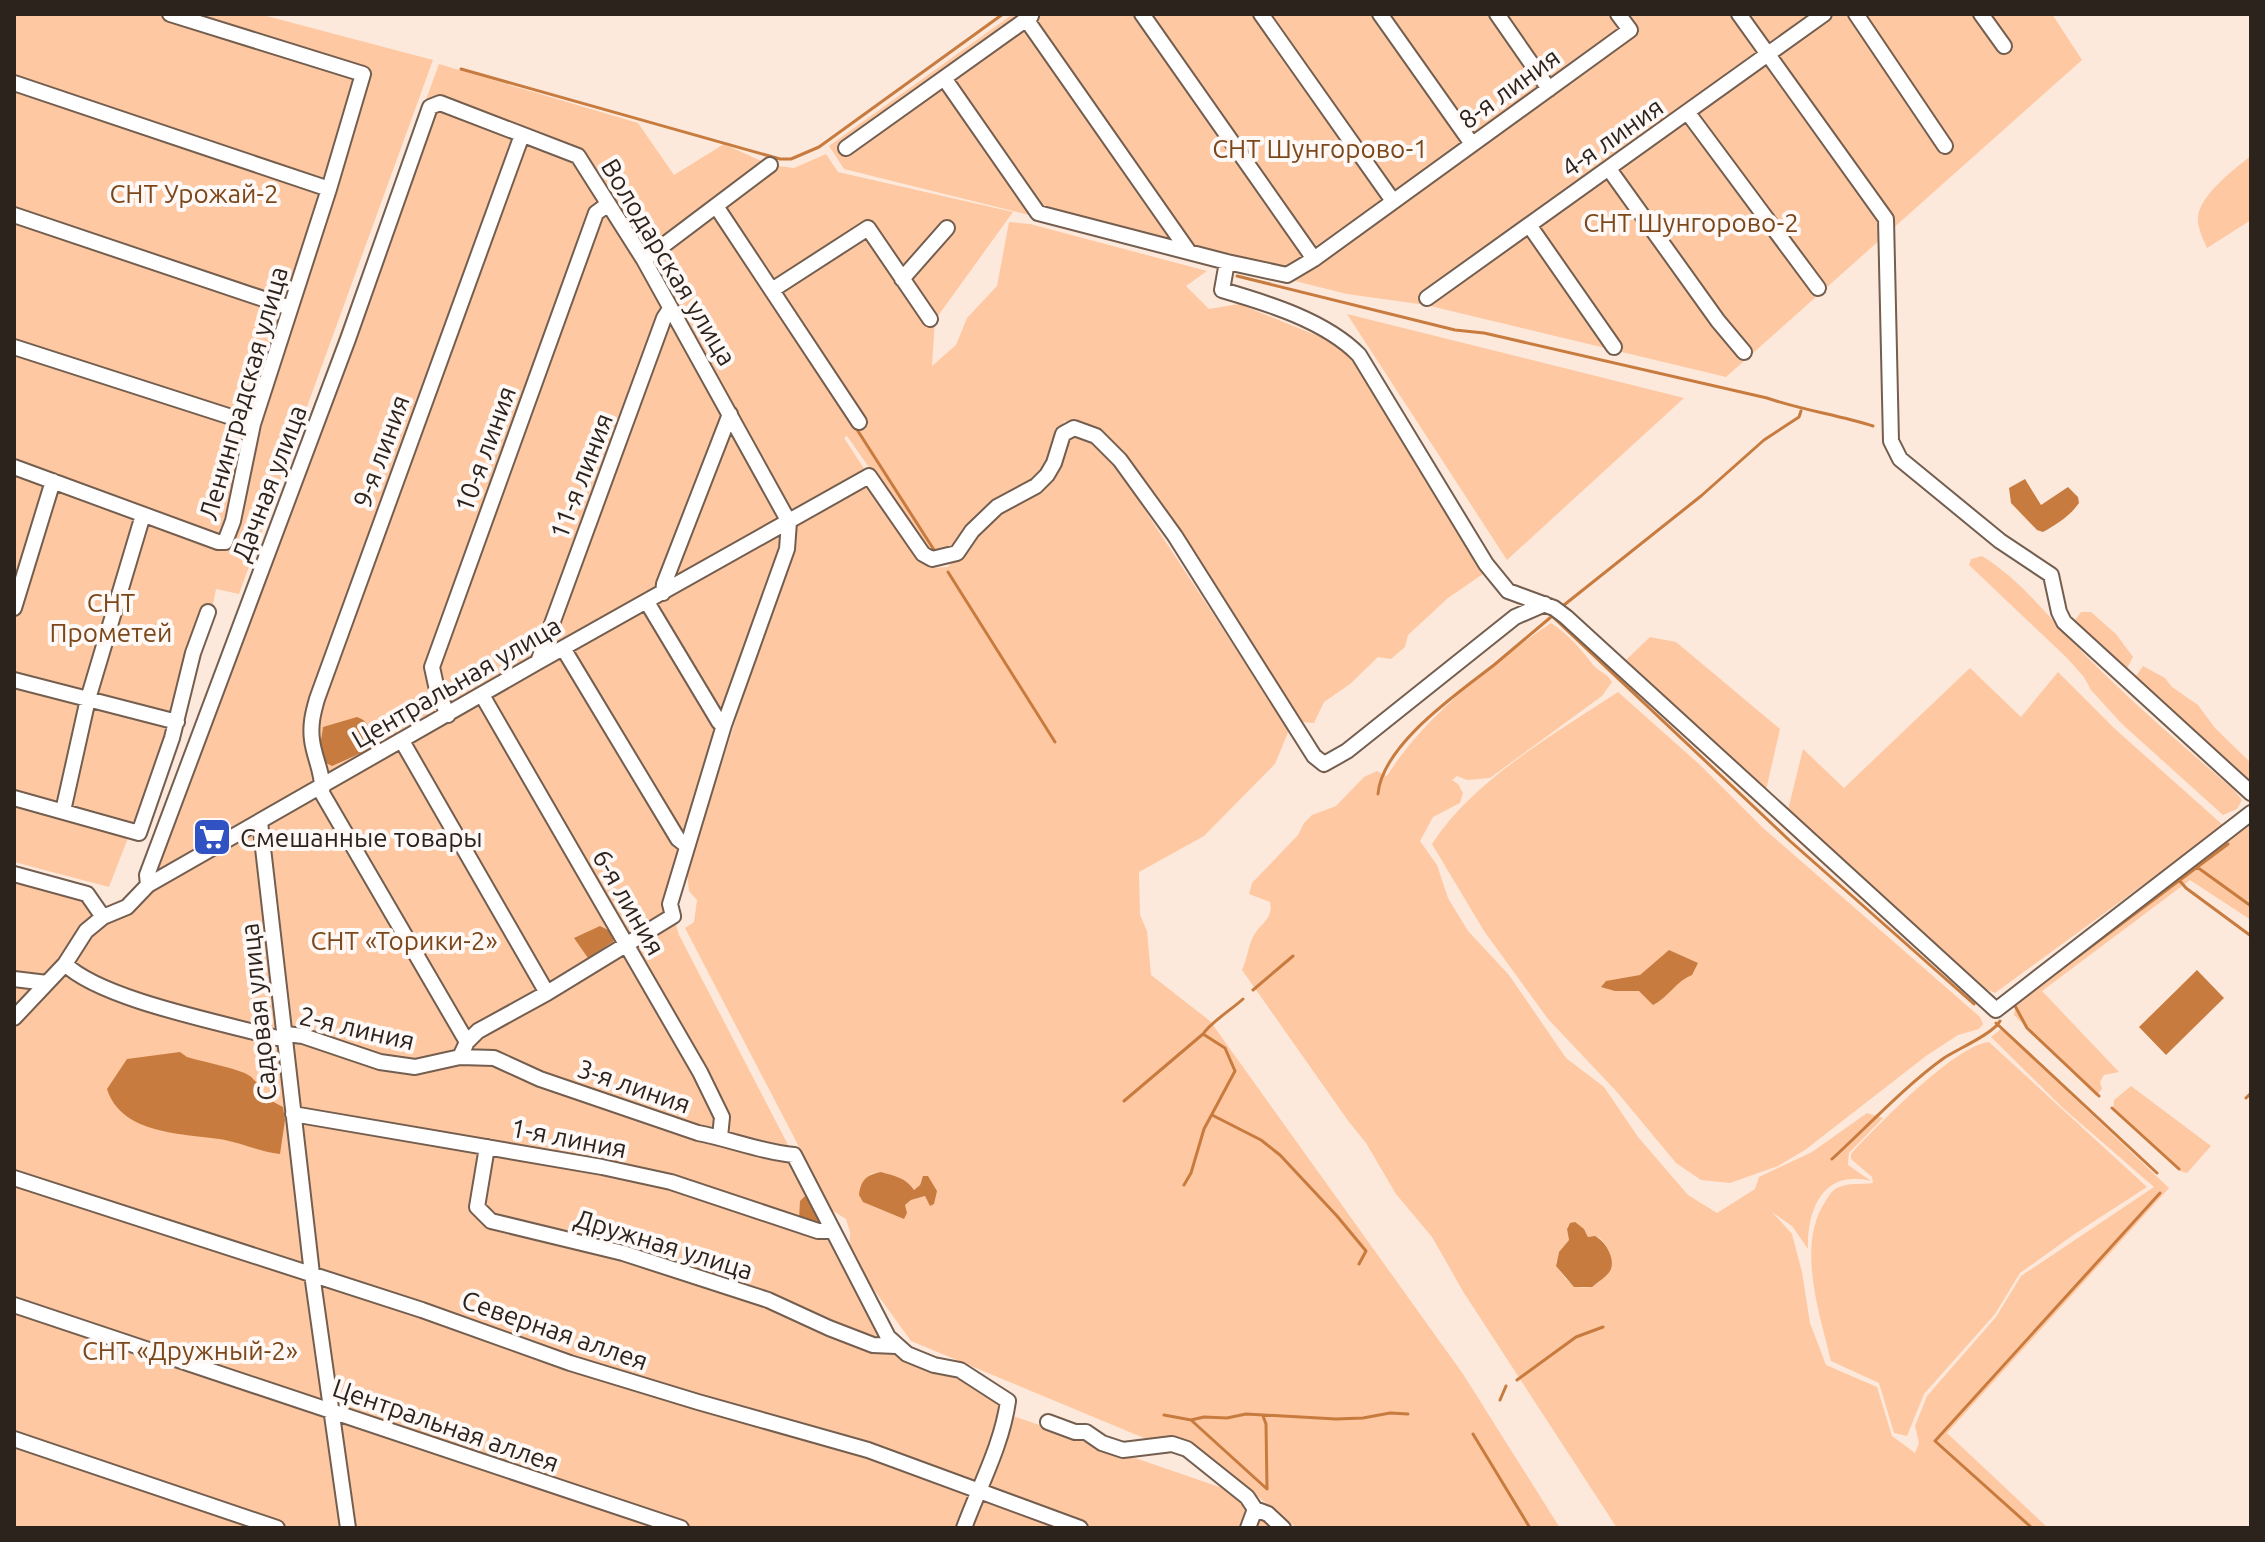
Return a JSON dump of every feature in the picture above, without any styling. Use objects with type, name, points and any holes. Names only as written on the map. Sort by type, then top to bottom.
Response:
[{"type":"street","name":"Ленинградская улица","points":[[143,515],[225,542],[233,521],[253,424],[363,74],[170,14]]},
{"type":"street","points":[[1142,14],[1314,259]]},
{"type":"street","points":[[1261,14],[1393,201]]},
{"type":"street","points":[[1380,14],[1472,144]]},
{"type":"street","points":[[1497,14],[1549,89]]},
{"type":"street","name":"8-я линия","points":[[1227,262],[1287,275],[1314,259],[1630,30],[1618,14]]},
{"type":"street","points":[[1739,14],[1886,219],[1891,441],[1900,459],[2000,541],[2051,575],[2064,622],[2251,793]]},
{"type":"street","name":"4-я линия","points":[[1427,298],[1824,14]]},
{"type":"street","points":[[1856,14],[1945,146]]},
{"type":"street","points":[[1981,14],[2004,46]]},
{"type":"street","points":[[846,148],[1030,17],[1184,251]]},
{"type":"street","points":[[944,78],[1038,213],[1227,262],[1222,290],[1256,300],[1333,333],[1359,355],[1496,580],[1508,591],[1545,604],[1566,617],[1996,1010],[2251,813]]},
{"type":"street","points":[[14,83],[329,189]]},
{"type":"street","name":"Володарская улица","points":[[440,103],[578,156],[644,260],[789,522]]},
{"type":"street","name":"Дачная улица","points":[[148,885],[147,875],[348,339],[430,107],[440,103]]},
{"type":"street","points":[[1688,113],[1818,288]]},
{"type":"street","name":"9-я линия","points":[[322,786],[312,740],[313,713],[522,135]]},
{"type":"street","points":[[644,260],[770,165]]},
{"type":"street","points":[[1609,169],[1718,321],[1744,352]]},
{"type":"street","name":"10-я линия","points":[[448,715],[437,690],[432,667],[596,213],[607,205]]},
{"type":"street","points":[[716,206],[859,422]]},
{"type":"street","points":[[14,215],[290,308]]},
{"type":"street","points":[[1529,225],[1614,347]]},
{"type":"street","points":[[772,290],[868,228],[930,319]]},
{"type":"street","points":[[902,279],[947,228]]},
{"type":"street","name":"11-я линия","points":[[538,662],[664,318],[670,309]]},
{"type":"street","points":[[14,347],[253,424]]},
{"type":"street","points":[[663,593],[730,414]]},
{"type":"street","name":"Центральная улица","points":[[14,1018],[65,964],[86,931],[103,917],[127,907],[148,885],[869,476],[923,554],[932,559],[947,557],[957,553],[972,531],[997,507],[1036,486],[1047,475],[1063,434],[1074,428],[1085,431],[1109,447],[1175,536],[1306,745],[1324,764],[1347,751],[1515,617],[1545,604]]},
{"type":"street","points":[[14,467],[143,515],[88,699],[63,811]]},
{"type":"street","points":[[14,608],[53,481]]},
{"type":"street","points":[[460,1057],[467,1042],[478,1031],[673,916],[670,904],[687,846],[724,725],[787,549],[789,522]]},
{"type":"street","points":[[647,602],[719,722],[724,725]]},
{"type":"street","points":[[14,798],[139,833],[177,722],[193,653],[208,612]]},
{"type":"street","points":[[563,648],[678,839],[687,846]]},
{"type":"street","points":[[14,680],[177,722]]},
{"type":"street","name":"6-я линия","points":[[482,695],[700,1072],[722,1117],[720,1137]]},
{"type":"street","points":[[402,741],[547,993]]},
{"type":"street","points":[[322,786],[322,793],[467,1042]]},
{"type":"street","name":"Садовая улица","points":[[260,822],[312,1274],[348,1528]]},
{"type":"street","points":[[14,874],[87,894],[103,917]]},
{"type":"street","name":"2-я линия","points":[[65,964],[109,991],[277,1038],[286,1034],[303,1036],[380,1062],[415,1067],[460,1057]]},
{"type":"street","points":[[14,979],[47,983]]},
{"type":"street","name":"3-я линия","points":[[460,1057],[494,1058],[540,1079],[698,1133],[773,1153],[794,1155],[831,1231]]},
{"type":"street","name":"1-я линия","points":[[293,1114],[671,1182],[818,1231],[831,1231]]},
{"type":"street","name":"Дружная улица","points":[[487,1147],[477,1207],[491,1221],[623,1253],[768,1300],[873,1345],[896,1346]]},
{"type":"street","name":"Северная аллея","points":[[14,1178],[312,1274],[570,1363],[868,1450],[1080,1528]]},
{"type":"street","points":[[831,1231],[888,1337],[896,1346],[934,1365],[960,1370],[1008,1401],[964,1528]]},
{"type":"street","name":"Центральная аллея","points":[[14,1305],[681,1528]]},
{"type":"street","points":[[1048,1422],[1075,1432],[1086,1432],[1102,1443],[1123,1450],[1172,1444],[1187,1449],[1247,1497],[1255,1509],[1268,1514],[1283,1528]]},
{"type":"street","points":[[14,1439],[277,1528]]},
{"type":"street","points":[[1248,1528],[1255,1509]]},
{"type":"green space","name":"СНТ Урожай-2","points":[[14,14],[259,14],[433,60],[239,594],[216,589],[207,634],[109,887],[14,862]]},
{"type":"green space","points":[[1013,14],[2052,14],[2082,60],[1726,377],[1426,305],[1347,294],[844,169],[829,146]]},
{"type":"green space","points":[[439,64],[638,123],[674,175],[724,144],[770,165],[794,168],[826,154],[838,172],[1013,212],[935,320],[932,366],[956,345],[967,318],[997,286],[1009,222],[1030,224],[1207,271],[1186,286],[1209,309],[1239,304],[1333,342],[1357,363],[1483,574],[1448,598],[1408,635],[1405,647],[1391,659],[1378,657],[1350,684],[1324,702],[1314,723],[1301,722],[1181,536],[1086,427],[1064,421],[1045,474],[963,542],[932,557],[847,436],[844,438],[869,476],[789,522],[670,904],[679,935],[888,1337],[934,1365],[1008,1401],[1007,1414],[1234,1492],[1275,1528],[14,1528],[14,874],[87,894],[103,916],[138,884]]},
{"type":"green space","points":[[2251,156],[2251,220],[2207,248],[2198,225],[2200,209],[2219,183]]},
{"type":"green space","points":[[1347,314],[1684,398],[1507,560]]},
{"type":"green space","points":[[1075,435],[1094,442],[1116,466],[1289,730],[1275,764],[1204,836],[1139,872],[1140,915],[1147,931],[1151,975],[1210,1021],[1463,1374],[1560,1528],[1297,1528],[1228,1473],[911,1341],[849,1255],[850,1232],[846,1219],[825,1206],[797,1143],[685,928],[694,922],[697,900],[689,891],[687,872],[790,550],[795,523],[870,483],[920,560],[930,568],[948,567],[984,523],[1037,488],[1068,440]],"holes":[[[881,1172],[898,1177],[914,1190],[921,1180],[930,1205],[925,1196],[905,1205],[870,1174]]]},
{"type":"green space","points":[[1982,556],[2011,578],[2105,674],[2233,789],[2242,800],[2237,809],[2223,815],[2122,724],[2066,657],[1969,565],[1971,559]]},
{"type":"green space","points":[[2081,612],[2091,612],[2116,634],[2133,657],[2125,672],[2098,648],[2075,620]]},
{"type":"green space","points":[[1551,623],[1569,637],[1612,682],[1602,696],[1490,778],[1467,780],[1457,776],[1452,780],[1463,793],[1460,803],[1433,817],[1420,841],[1437,865],[1448,898],[1468,931],[1509,975],[1566,1058],[1604,1087],[1638,1137],[1688,1195],[1717,1213],[1755,1189],[1759,1177],[1812,1152],[1867,1113],[1883,1118],[1849,1153],[1848,1165],[1871,1181],[1841,1181],[1821,1196],[1811,1220],[1808,1249],[1792,1226],[1772,1212],[1792,1234],[1810,1323],[1826,1365],[1877,1387],[1892,1436],[1915,1453],[1919,1443],[1915,1426],[1927,1396],[1996,1317],[2021,1276],[2154,1187],[2064,1109],[1991,1037],[2001,1029],[2169,1188],[1947,1433],[2048,1528],[1617,1528],[1464,1293],[1432,1237],[1396,1194],[1366,1143],[1242,970],[1253,937],[1271,908],[1270,902],[1249,894],[1252,883],[1298,835],[1312,815],[1336,806],[1364,777],[1377,771],[1387,776],[1402,754],[1440,712]],"holes":[[[1570,1223],[1584,1229],[1588,1237],[1598,1237],[1608,1248],[1610,1261],[1600,1282],[1590,1287],[1578,1286],[1566,1279],[1556,1263],[1559,1252],[1569,1240],[1567,1228]]]},
{"type":"green space","points":[[1650,637],[1676,642],[1780,729],[1766,790],[1626,660]]},
{"type":"green space","points":[[2143,666],[2165,678],[2172,687],[2198,705],[2215,728],[2251,763],[2251,780],[2246,780],[2134,679]]},
{"type":"green space","points":[[1970,668],[2021,717],[2058,672],[2115,729],[2224,826],[1995,993],[1981,987],[1788,810],[1803,749],[1844,788]]},
{"type":"green space","points":[[1618,692],[1699,764],[1762,827],[1980,1017],[1983,1024],[1979,1029],[1958,1035],[1926,1056],[1805,1150],[1778,1166],[1730,1183],[1701,1180],[1676,1163],[1617,1092],[1548,1019],[1484,931],[1432,844],[1449,821],[1493,778]]},
{"type":"green space","points":[[2251,823],[2251,920],[2190,880],[2042,991],[2119,1072],[2104,1075],[2100,1082],[2102,1089],[2096,1096],[2014,1015],[2016,1003]]},
{"type":"green space","points":[[1989,1042],[2147,1187],[2020,1273],[1995,1314],[1924,1394],[1907,1436],[1894,1433],[1879,1383],[1831,1361],[1813,1281],[1812,1239],[1816,1220],[1833,1191],[1846,1185],[1873,1183],[1872,1177],[1851,1159],[1851,1154],[1937,1072],[1974,1047]]},
{"type":"green space","points":[[2131,1086],[2211,1146],[2187,1173],[2180,1171],[2113,1110],[2114,1100]]},
{"type":"shaded area","points":[[2025,479],[2041,505],[2068,487],[2078,497],[2079,503],[2053,526],[2043,532],[2037,530],[2011,503],[2009,488]]},
{"type":"shaded area","points":[[357,717],[370,730],[370,749],[332,766],[326,763],[320,747],[323,727]]},
{"type":"shaded area","points":[[600,926],[610,931],[614,941],[588,958],[574,938]]},
{"type":"shaded area","points":[[1669,950],[1698,963],[1692,975],[1653,1005],[1639,991],[1615,991],[1601,987],[1606,981],[1640,975]]},
{"type":"shaded area","points":[[2197,970],[2224,998],[2166,1055],[2139,1027]]},
{"type":"shaded area","points":[[180,1052],[187,1057],[245,1073],[266,1096],[283,1107],[285,1120],[280,1154],[225,1140],[157,1130],[126,1116],[107,1089],[127,1059]]},
{"type":"shaded area","points":[[881,1172],[904,1180],[914,1190],[923,1176],[928,1176],[937,1191],[934,1204],[930,1206],[925,1196],[911,1200],[905,1205],[907,1213],[904,1219],[863,1202],[859,1195],[863,1182]]},
{"type":"shaded area","points":[[807,1194],[822,1227],[799,1220],[800,1201]]},
{"type":"shaded area","points":[[1575,1222],[1588,1237],[1595,1236],[1602,1242],[1610,1255],[1610,1272],[1592,1287],[1574,1287],[1556,1266],[1559,1252],[1569,1240],[1567,1229],[1570,1223]]},
{"type":"waterway","points":[[461,69],[780,159],[791,159],[819,147],[1003,14]]},
{"type":"waterway","points":[[1237,276],[1455,330],[1484,333],[1767,398],[1873,426]]},
{"type":"waterway","points":[[304,435],[317,401]]},
{"type":"waterway","points":[[1564,605],[1701,496],[1764,440],[1799,417],[1801,411]]},
{"type":"waterway","points":[[856,428],[936,553]]},
{"type":"waterway","points":[[948,572],[1055,742]]},
{"type":"waterway","points":[[1552,616],[1790,841],[1974,1004]]},
{"type":"waterway","points":[[1378,794],[1393,757],[1407,739],[1443,705],[1551,617]]},
{"type":"waterway","points":[[2057,972],[2228,844]]},
{"type":"waterway","points":[[2197,867],[2251,906]]},
{"type":"waterway","points":[[2179,880],[2251,936]]},
{"type":"waterway","points":[[1253,990],[1293,956]]},
{"type":"waterway","points":[[1124,1101],[1243,999]]},
{"type":"waterway","points":[[2014,1004],[2027,1028],[2099,1096]]},
{"type":"waterway","points":[[1832,1159],[1930,1069],[1983,1036],[2000,1021]]},
{"type":"waterway","points":[[1996,1023],[2157,1173]]},
{"type":"waterway","points":[[1184,1185],[1191,1173],[1204,1129],[1235,1071],[1225,1048],[1203,1034]]},
{"type":"waterway","points":[[2246,1098],[2251,1093]]},
{"type":"waterway","points":[[2112,1108],[2179,1169]]},
{"type":"waterway","points":[[1212,1115],[1261,1140],[1280,1155],[1366,1251],[1359,1264]]},
{"type":"waterway","points":[[2032,1528],[1935,1441],[2160,1193]]},
{"type":"waterway","points":[[1517,1380],[1576,1337],[1603,1327]]},
{"type":"waterway","points":[[1500,1400],[1506,1386]]},
{"type":"waterway","points":[[1164,1415],[1191,1420],[1246,1414],[1336,1419],[1408,1414]]},
{"type":"waterway","points":[[1191,1420],[1267,1489],[1266,1424],[1263,1416]]},
{"type":"waterway","points":[[1473,1434],[1530,1528]]},
{"type":"place","name":"Смешанные товары","points":[[212,837]]},
{"type":"park label","name":"СНТ Шунгорово-1","points":[[1320,148]]},
{"type":"park label","name":"СНТ Шунгорово-2","points":[[1691,222]]},
{"type":"park label","name":"СНТ Прометей","points":[[111,617]]},
{"type":"park label","name":"СНТ «Торики-2»","points":[[404,940]]},
{"type":"park label","name":"СНТ «Дружный-2»","points":[[190,1350]]}]
